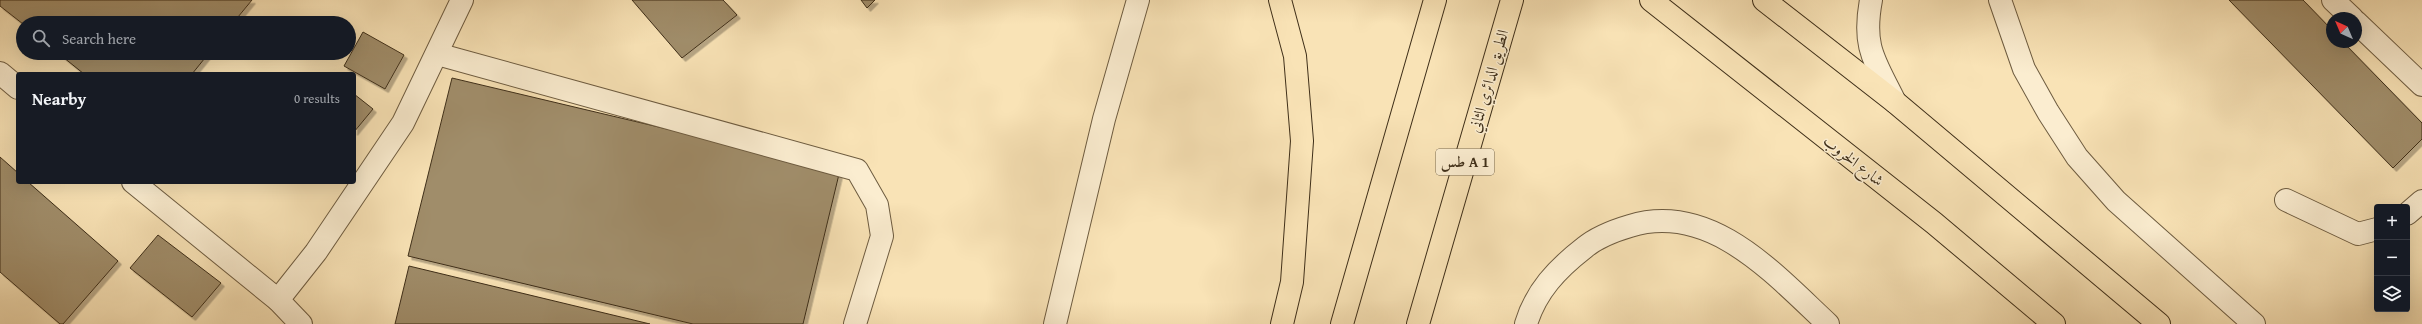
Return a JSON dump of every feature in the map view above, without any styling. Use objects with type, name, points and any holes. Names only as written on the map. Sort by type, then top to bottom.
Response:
[{"type":"main road","points":[[1280,0],[1295,56],[1302,141],[1292,282],[1282,324]]},
{"type":"main road","points":[[1342,324],[1435,0]]},
{"type":"main road","name":"الطريق الدائري الثاني","points":[[1418,324],[1512,0]]},
{"type":"main road","name":"شارع الخروب","points":[[1651,0],[1934,223],[2054,324]]},
{"type":"main road","points":[[1764,0],[1895,102],[2159,324]]},
{"type":"street","points":[[278,300],[316,252],[404,123],[462,0]]},
{"type":"street","points":[[1055,324],[1104,119],[1138,0]]},
{"type":"street","points":[[1871,0],[1866,23],[1870,52],[1895,102]]},
{"type":"street","points":[[2000,0],[2024,69],[2077,157],[2116,201],[2254,324]]},
{"type":"street","points":[[2333,0],[2346,12]]},
{"type":"street","points":[[2362,28],[2422,85]]},
{"type":"street","points":[[437,54],[857,170],[877,205],[882,236],[855,324]]},
{"type":"street","points":[[0,73],[16,86]]},
{"type":"street","points":[[135,184],[278,300],[301,324]]},
{"type":"street","points":[[2286,200],[2358,234],[2374,230]]},
{"type":"street","points":[[2410,211],[2422,201]]},
{"type":"street","points":[[1526,324],[1539,296],[1553,274],[1593,241],[1616,230],[1641,222],[1664,220],[1706,228],[1726,238],[1774,273],[1828,324]]},
{"type":"building","points":[[0,0],[252,0],[239,16],[16,16],[16,19],[0,6]]},
{"type":"building","points":[[632,0],[723,0],[737,15],[682,58]]},
{"type":"building","points":[[861,0],[875,0],[867,8]]},
{"type":"building","points":[[2229,0],[2303,0],[2326,24],[2326,48],[2349,48],[2422,123],[2422,139],[2393,168]]},
{"type":"building","points":[[363,32],[404,55],[385,89],[344,66],[347,60],[356,60],[356,45]]},
{"type":"building","points":[[67,60],[203,60],[194,72],[82,72]]},
{"type":"building","points":[[452,78],[840,170],[803,324],[693,324],[408,256]]},
{"type":"building","points":[[356,96],[373,109],[356,130]]},
{"type":"building","points":[[0,157],[16,171],[16,184],[30,184],[118,261],[63,324],[60,324],[0,272]]},
{"type":"building","points":[[158,235],[221,283],[192,317],[130,268]]},
{"type":"building","points":[[409,266],[650,324],[395,324]]}]
